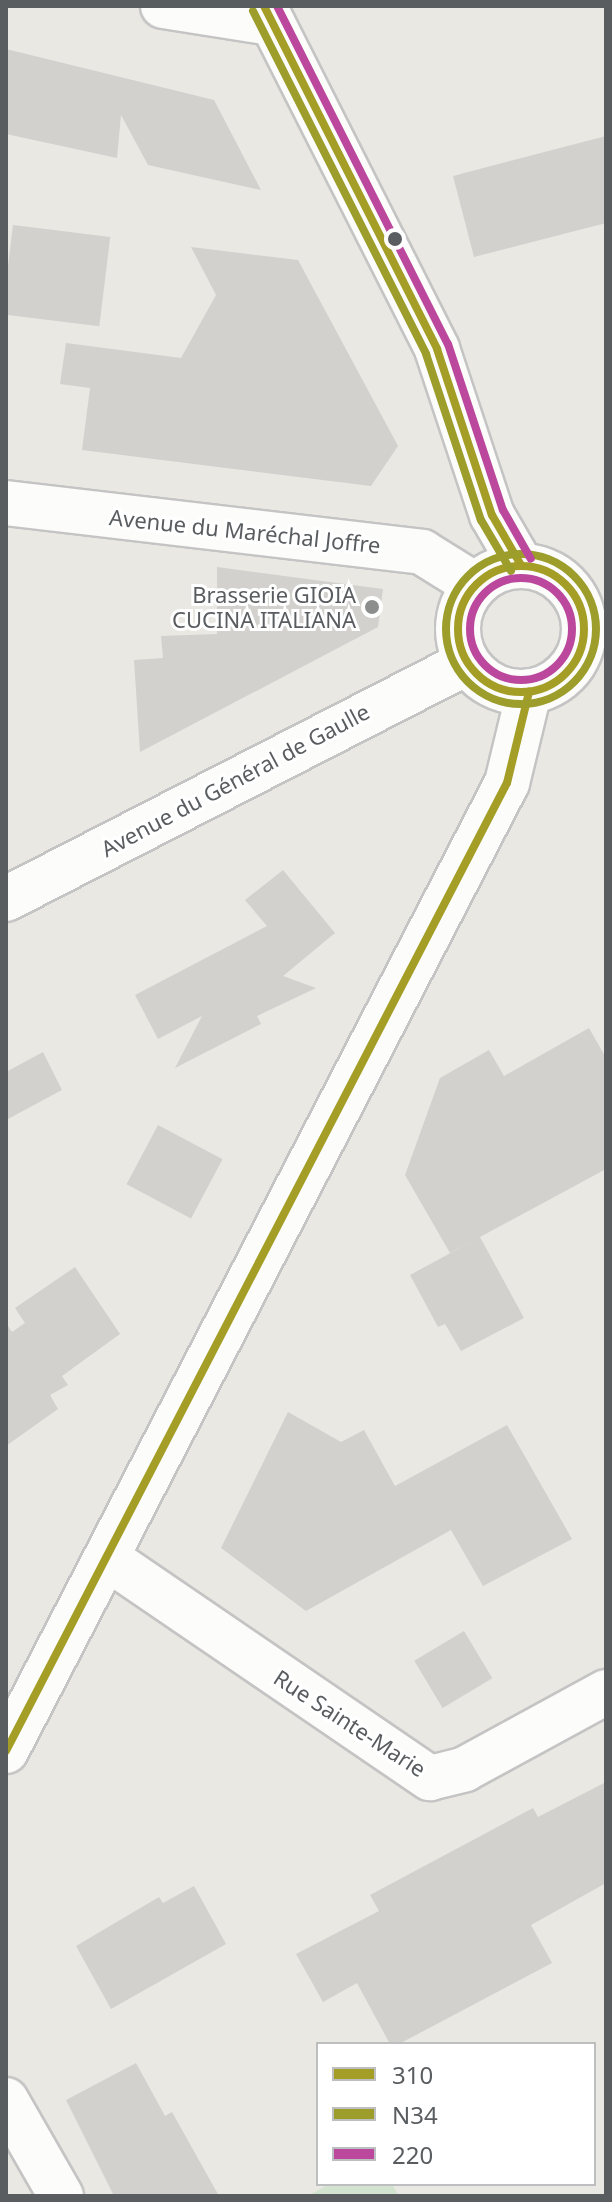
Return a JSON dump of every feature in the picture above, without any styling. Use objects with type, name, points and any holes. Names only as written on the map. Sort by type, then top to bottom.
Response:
[{"type":"street","points":[[163,6],[268,15],[437,349],[492,515],[521,565]]},
{"type":"street","name":"Avenue du Maréchal Joffre","points":[[6,503],[422,552],[475,585]]},
{"type":"street","points":[[521,565],[557,577],[593,599],[583,643],[591,672],[529,692],[494,687],[466,663],[458,622],[475,585],[504,568],[521,565]]},
{"type":"street","name":"Avenue du Général de Gaulle","points":[[6,899],[466,663]]},
{"type":"street","points":[[6,1751],[507,783],[529,692]]},
{"type":"street","name":"Rue Sainte-Marie","points":[[107,1558],[430,1778],[465,1769],[606,1692]]},
{"type":"street","points":[[6,2100],[61,2196]]},
{"type":"green space","points":[[326,2186],[393,2186],[399,2196],[308,2196]]},
{"type":"building","points":[[6,49],[214,100],[261,190],[148,165],[121,115],[117,158],[6,134]]},
{"type":"building","points":[[606,136],[606,223],[474,257],[453,176]]},
{"type":"building","points":[[13,225],[110,237],[99,326],[6,315],[6,282]]},
{"type":"building","points":[[191,247],[298,260],[398,446],[371,486],[82,450],[90,388],[60,384],[66,343],[181,358],[216,295]]},
{"type":"building","points":[[217,567],[383,589],[378,627],[140,752],[134,660],[163,658],[161,636],[217,634]]},
{"type":"building","points":[[283,870],[335,933],[283,976],[316,988],[257,1016],[261,1024],[175,1068],[202,1016],[158,1039],[135,995],[267,926],[245,900]]},
{"type":"building","points":[[589,1028],[606,1058],[606,1169],[450,1253],[405,1175],[440,1078],[489,1050],[504,1076]]},
{"type":"building","points":[[43,1052],[62,1090],[6,1120],[6,1072]]},
{"type":"building","points":[[158,1125],[222,1159],[191,1218],[127,1184]]},
{"type":"building","points":[[480,1237],[524,1318],[461,1351],[445,1324],[438,1327],[410,1275]]},
{"type":"building","points":[[75,1267],[120,1334],[62,1376],[68,1385],[50,1395],[58,1409],[6,1446],[6,1323],[12,1332],[25,1323],[15,1308]]},
{"type":"building","points":[[288,1412],[341,1442],[364,1430],[395,1486],[507,1425],[572,1539],[483,1586],[451,1530],[306,1611],[221,1548]]},
{"type":"building","points":[[464,1631],[492,1678],[443,1708],[414,1661]]},
{"type":"building","points":[[606,1782],[606,1883],[531,1925],[552,1963],[403,2042],[389,2042],[357,1983],[323,2002],[296,1954],[379,1911],[370,1895],[533,1808],[538,1817]]},
{"type":"building","points":[[194,1886],[226,1944],[111,2009],[76,1946],[159,1897],[163,1903]]},
{"type":"building","points":[[136,2063],[165,2116],[172,2112],[219,2196],[114,2196],[66,2100]]},
{"type":"transit line","name":"310","points":[[264,6],[437,349],[492,515],[521,565]]},
{"type":"transit line","name":"220","points":[[277,6],[448,344],[503,510],[531,559]]},
{"type":"transit line","name":"N34","points":[[253,11],[426,354],[481,520],[511,571]]},
{"type":"transit line","name":"N34","points":[[521,554],[550,560],[574,576],[590,600],[596,629],[590,658],[574,682],[550,698],[521,704],[492,698],[468,682],[452,658],[446,629],[452,600],[468,576],[492,560],[521,554]]},
{"type":"transit line","name":"310","points":[[521,566],[545,571],[566,584],[579,605],[584,629],[579,653],[566,674],[545,687],[521,692],[497,687],[476,674],[463,653],[458,629],[463,605],[476,584],[497,571],[521,566]]},
{"type":"transit line","name":"220","points":[[521,578],[541,582],[557,593],[568,609],[572,629],[568,649],[557,665],[541,676],[521,680],[501,676],[485,665],[474,649],[470,629],[474,609],[485,593],[501,582],[521,578]]},
{"type":"transit line","name":"310","points":[[6,1751],[507,783],[529,692]]},
{"type":"place","name":"Brasserie GIOIA CUCINA ITALIANA","points":[[372,607]]}]
